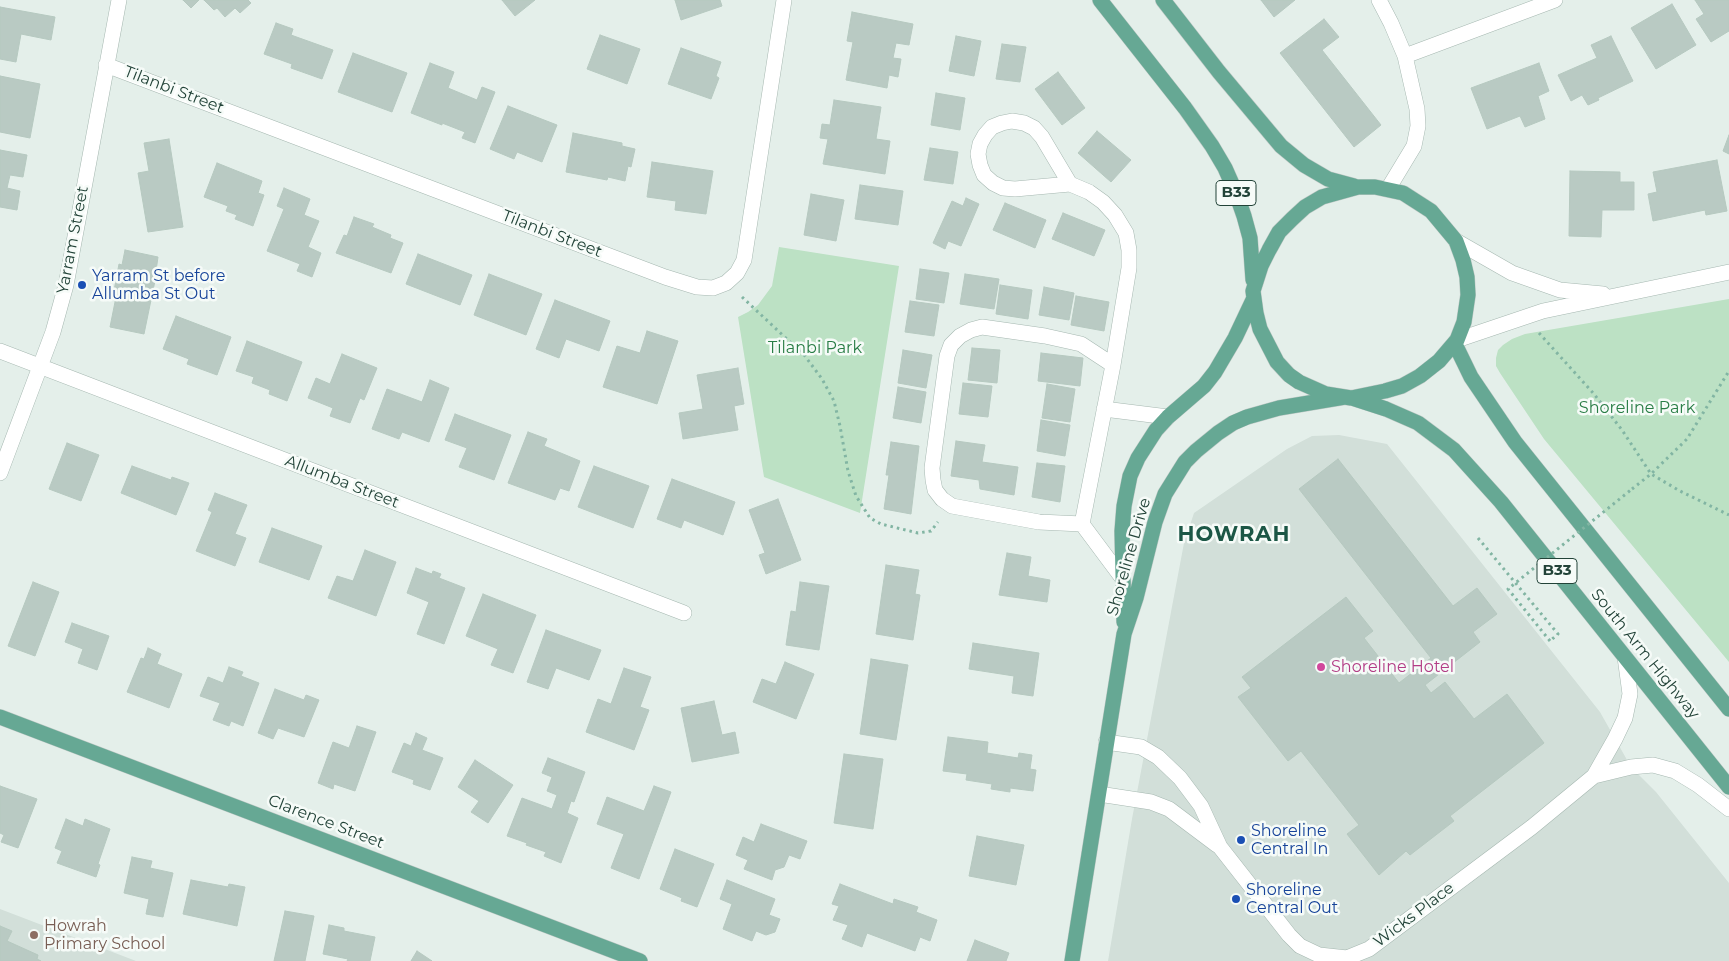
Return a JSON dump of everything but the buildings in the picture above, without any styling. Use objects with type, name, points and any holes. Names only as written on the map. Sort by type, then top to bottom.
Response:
[{"type":"main road","name":"B33","points":[[1100,0],[1185,108],[1212,146],[1236,192],[1250,238],[1253,263],[1253,295],[1260,329],[1269,350],[1289,375],[1326,394],[1348,397]]},
{"type":"main road","points":[[1163,0],[1219,72],[1281,146],[1304,165],[1328,179],[1358,187],[1375,187],[1403,193],[1431,211],[1456,241],[1463,260],[1468,295],[1464,322],[1456,342]]},
{"type":"main road","name":"Shoreline Drive","points":[[1124,634],[1122,531],[1124,506],[1130,476],[1138,458],[1147,442],[1168,417],[1204,386],[1215,372],[1235,338],[1253,295],[1261,266],[1279,232],[1305,207],[1322,197],[1358,187]]},
{"type":"main road","name":"Shoreline Drive","points":[[1072,961],[1124,634],[1136,598],[1160,507],[1174,479],[1185,462],[1196,451],[1218,433],[1247,417],[1279,408],[1385,391],[1408,383],[1439,361],[1456,342]]},
{"type":"main road","name":"South Arm Highway","points":[[1456,342],[1471,377],[1515,442],[1729,709]]},
{"type":"main road","name":"South Arm Highway","points":[[1348,397],[1386,409],[1418,423],[1454,450],[1501,502],[1729,787]]},
{"type":"main road","name":"Clarence Street","points":[[0,717],[640,961]]},
{"type":"street","name":"Yarram Street","points":[[0,473],[53,332],[66,285],[118,0]]},
{"type":"street","points":[[726,283],[737,273],[744,260],[784,0]]},
{"type":"street","points":[[1380,0],[1392,22],[1405,56],[1418,109],[1418,126],[1414,146],[1388,189]]},
{"type":"street","points":[[1405,56],[1555,0]]},
{"type":"street","name":"Tilanbi Street","points":[[106,65],[666,277],[697,287],[713,288],[726,283]]},
{"type":"street","points":[[1070,184],[1042,137],[1034,128],[1024,122],[1002,122],[992,127],[980,144],[978,154],[980,165],[984,175],[993,183],[1003,188],[1015,189],[1070,184],[1089,192],[1103,202],[1115,215],[1126,233],[1129,250],[1129,268],[1113,365],[1082,524],[1123,579]]},
{"type":"street","points":[[1456,241],[1512,273],[1560,290],[1616,296]]},
{"type":"street","points":[[1456,342],[1530,314],[1729,272]]},
{"type":"street","points":[[1082,524],[1038,522],[952,506],[942,499],[935,490],[932,468],[947,356],[952,345],[960,336],[982,327],[1046,336],[1081,344],[1113,365]]},
{"type":"street","name":"Allumba Street","points":[[0,351],[684,613]]},
{"type":"street","points":[[1104,409],[1168,417]]},
{"type":"street","points":[[1594,776],[1625,718],[1630,694],[1625,657]]},
{"type":"street","name":"Wicks Place","points":[[1106,742],[1141,747],[1158,757],[1180,778],[1201,806],[1220,847],[1289,935],[1300,946],[1318,955],[1347,958],[1369,949],[1532,827],[1594,776]]},
{"type":"street","points":[[1594,776],[1631,767],[1653,765],[1675,771],[1698,785],[1729,809]]},
{"type":"street","name":"Wicks Place","points":[[1098,794],[1151,802],[1169,809],[1220,847]]},
{"type":"path","points":[[726,283],[805,356],[822,379],[834,401],[848,470],[856,496],[870,518],[881,524],[918,533],[931,531],[952,506]]},
{"type":"path","points":[[1530,314],[1540,336],[1594,394],[1622,430],[1651,474],[1680,491],[1729,515]]},
{"type":"path","points":[[1478,538],[1558,634],[1550,641],[1508,588],[1632,489],[1651,474],[1687,439],[1729,371]]},
{"type":"shaded area","points":[[1339,435],[1387,444],[1600,712],[1631,767],[1656,792],[1729,883],[1729,961],[1108,961],[1132,819],[1184,543],[1194,513],[1287,449],[1312,436]]},
{"type":"shaded area","name":"Howrah Primary School","points":[[0,909],[136,961],[0,961]]},
{"type":"green space","name":"Tilanbi Park","points":[[779,247],[899,266],[860,513],[764,477],[738,317],[758,305],[772,286]]},
{"type":"green space","name":"Shoreline Park","points":[[1729,299],[1729,662],[1544,439],[1500,373],[1496,366],[1496,358],[1498,350],[1503,345],[1525,334]]},
{"type":"place","name":"Yarram St before Allumba St Out","points":[[82,285]]},
{"type":"place","name":"Shoreline Hotel","points":[[1321,667]]},
{"type":"place","name":"Shoreline Central In","points":[[1241,840]]},
{"type":"place","name":"Shoreline Central Out","points":[[1236,899]]},
{"type":"place","name":"Howrah Primary School","points":[[34,935]]},
{"type":"district","name":"HOWRAH","points":[[1234,535]]}]
